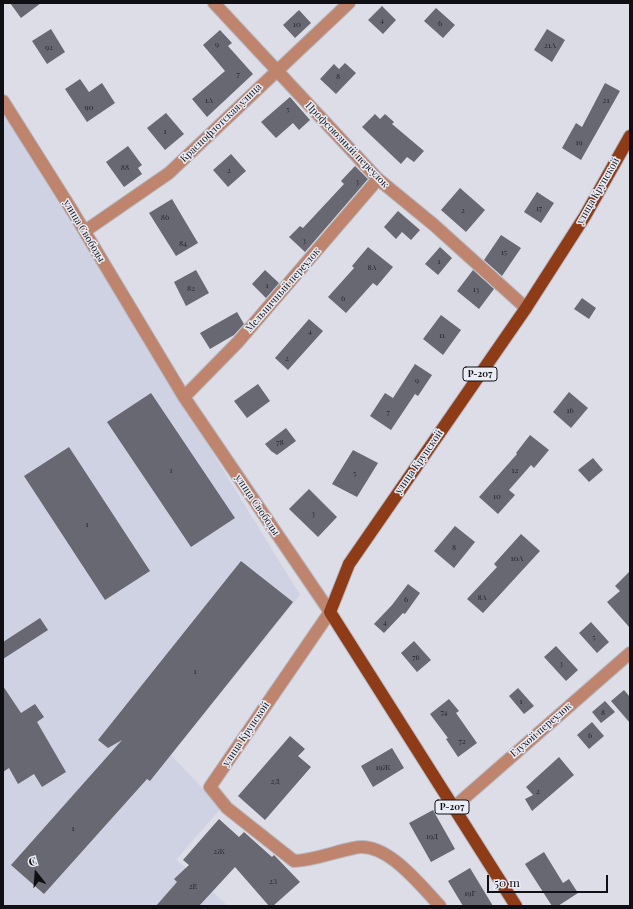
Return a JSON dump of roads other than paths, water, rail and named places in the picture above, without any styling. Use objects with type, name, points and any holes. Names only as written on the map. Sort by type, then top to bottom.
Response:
[{"type":"main road","name":"улица Крупской","points":[[330,612],[349,564],[526,308],[584,216],[630,136]]},
{"type":"main road","name":"улица Свободы","points":[[330,612],[516,906]]},
{"type":"street","name":"Профсоюзный переулок","points":[[214,3],[378,179],[434,225],[526,308]]},
{"type":"street","name":"Краснофлотская улица","points":[[85,231],[168,173],[349,3]]},
{"type":"street","name":"улица Свободы","points":[[3,100],[85,231],[184,397],[330,612]]},
{"type":"street","name":"Мельничный переулок","points":[[184,397],[238,342],[378,179]]},
{"type":"street","name":"улица Крупской","points":[[330,612],[210,787],[227,808],[294,861],[307,860],[356,847],[378,849],[401,866],[440,906]]},
{"type":"street","name":"Глухой переулок","points":[[453,808],[630,653]]}]
